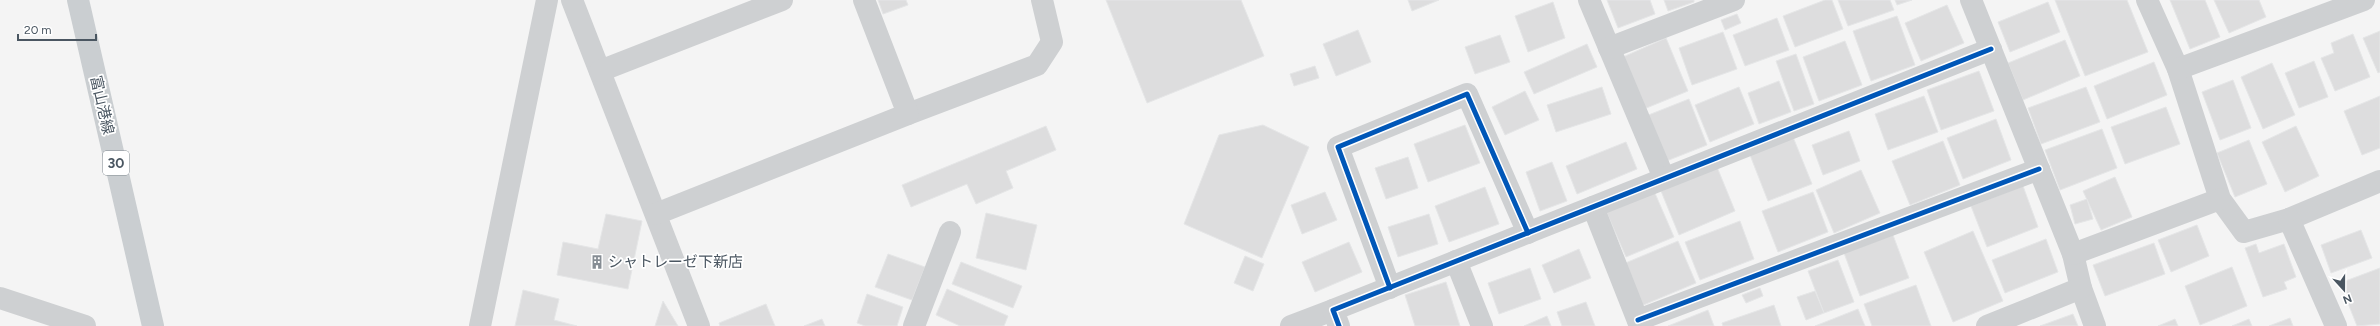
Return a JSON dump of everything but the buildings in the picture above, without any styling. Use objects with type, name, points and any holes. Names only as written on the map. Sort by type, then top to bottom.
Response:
[{"type":"main road","name":"富山港線","points":[[78,0],[153,326]]},
{"type":"street","points":[[480,326],[547,0]]},
{"type":"street","points":[[572,0],[699,326]]},
{"type":"street","points":[[600,71],[782,0]]},
{"type":"street","points":[[864,0],[908,114]]},
{"type":"street","points":[[656,214],[908,114],[1037,65],[1052,42],[1042,0]]},
{"type":"street","points":[[1589,0],[1664,178]]},
{"type":"street","points":[[1609,48],[1734,0]]},
{"type":"street","points":[[1971,0],[2073,254],[2081,288],[2095,326]]},
{"type":"street","points":[[2147,0],[2178,69],[2220,199],[2244,232],[2289,219],[2380,181]]},
{"type":"street","points":[[2178,69],[2364,0]]},
{"type":"street","points":[[1291,326],[1336,318],[1390,288],[1990,49]]},
{"type":"street","points":[[1390,288],[1338,147],[1467,94],[1528,233]]},
{"type":"street","points":[[1593,207],[1639,323],[2039,169]]},
{"type":"street","points":[[2073,254],[2220,199]]},
{"type":"street","points":[[2289,219],[2336,326]]},
{"type":"street","points":[[914,326],[950,232]]},
{"type":"street","points":[[1456,261],[1482,326]]},
{"type":"street","points":[[1987,326],[2081,288]]},
{"type":"street","points":[[0,298],[56,321],[85,326]]},
{"type":"cycle path","points":[[1339,326],[1333,310],[1991,49]]},
{"type":"cycle path","points":[[1390,288],[1338,147],[1467,94],[1528,233]]},
{"type":"cycle path","points":[[1638,320],[2039,169]]},
{"type":"place","name":"シャトレーゼ下新店","points":[[597,262]]}]
